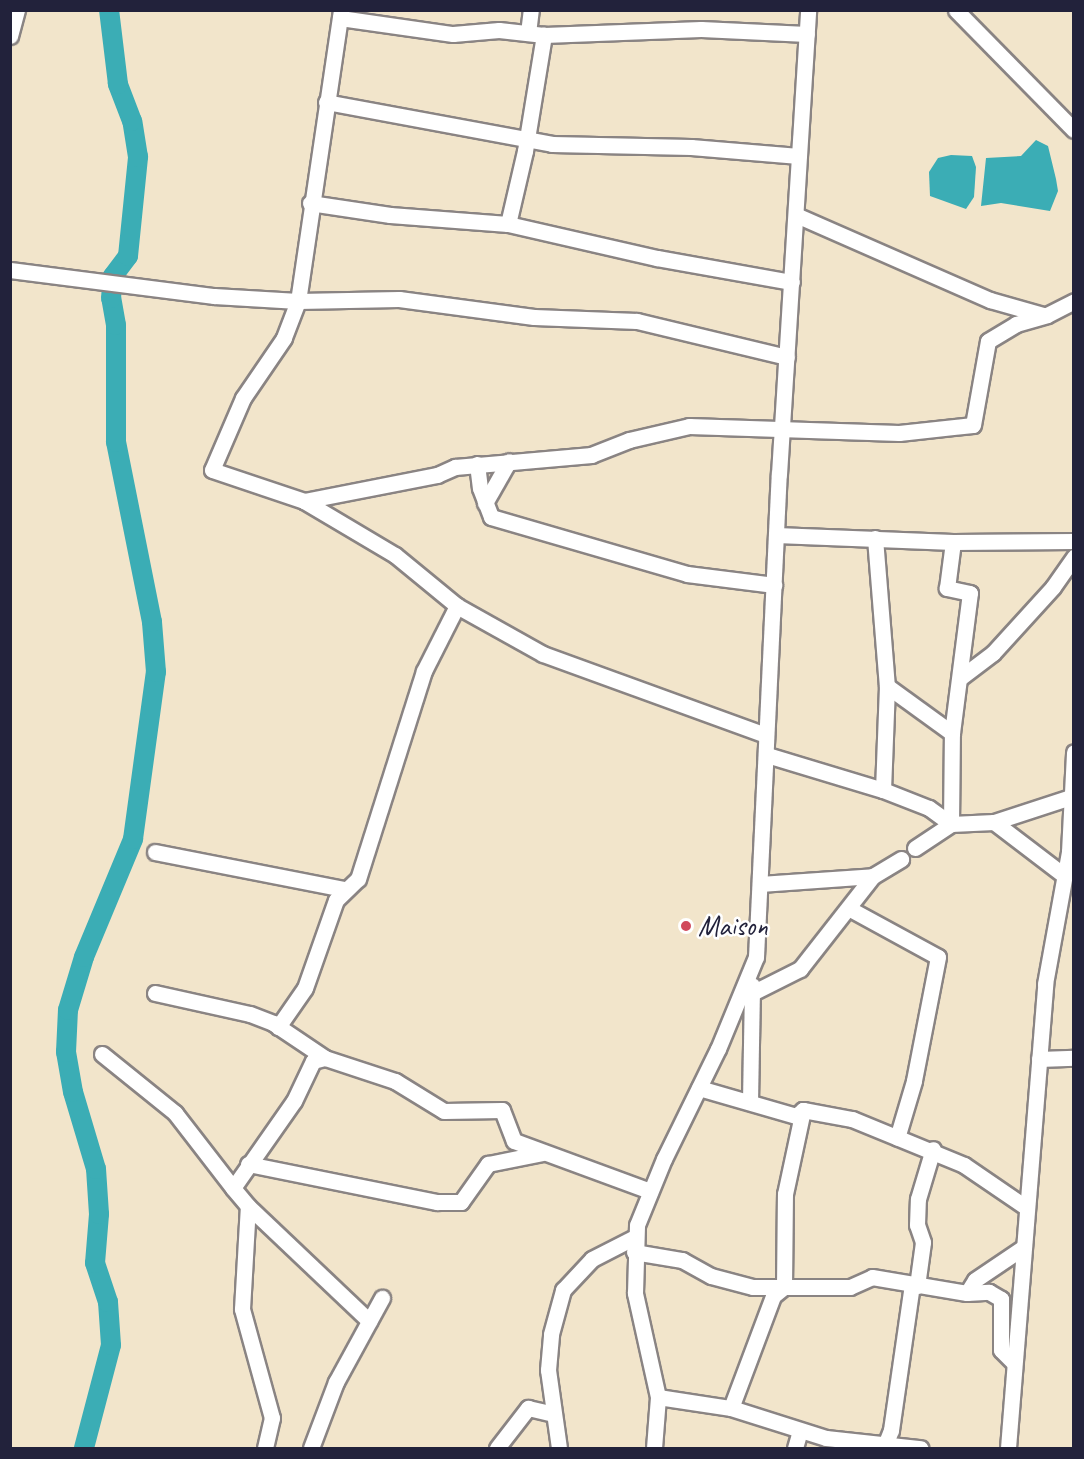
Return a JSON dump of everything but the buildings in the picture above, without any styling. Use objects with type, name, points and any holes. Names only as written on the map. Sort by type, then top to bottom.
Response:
[{"type":"street","points":[[10,36],[17,10]]},
{"type":"street","points":[[528,33],[531,10]]},
{"type":"street","points":[[750,1102],[753,968],[767,754],[765,735],[808,10]]},
{"type":"street","points":[[956,10],[1074,130]]},
{"type":"street","points":[[765,735],[582,671],[543,654],[457,606],[395,555],[304,501],[212,470],[243,398],[284,338],[298,301],[310,203],[341,14],[453,34],[499,30],[544,35],[701,29],[807,34]]},
{"type":"street","points":[[508,224],[527,138],[544,35]]},
{"type":"street","points":[[326,102],[430,124],[527,138],[552,144],[720,148],[799,156]]},
{"type":"street","points":[[310,203],[390,215],[508,224],[623,251],[792,282]]},
{"type":"street","points":[[796,215],[990,300],[1028,313],[1047,315]]},
{"type":"street","points":[[10,270],[152,288],[298,301],[399,299],[534,317],[638,321],[787,357]]},
{"type":"street","points":[[304,501],[477,464],[591,455],[629,440],[689,426],[898,433],[973,425],[988,341],[1016,324],[1047,315],[1074,301]]},
{"type":"street","points":[[485,503],[509,461]]},
{"type":"street","points":[[477,464],[485,503],[492,517],[687,574],[774,585]]},
{"type":"street","points":[[776,535],[953,542],[1074,541]]},
{"type":"street","points":[[875,538],[886,686],[883,790]]},
{"type":"street","points":[[951,824],[952,733],[970,592],[947,588],[953,542]]},
{"type":"street","points":[[960,678],[993,653],[1053,587],[1074,557]]},
{"type":"street","points":[[278,1027],[305,988],[336,900],[343,889],[358,879],[424,671],[457,606]]},
{"type":"street","points":[[886,686],[952,733]]},
{"type":"street","points":[[1008,1449],[1045,984],[1065,876],[1074,752]]},
{"type":"street","points":[[767,754],[883,790],[929,808],[951,824]]},
{"type":"street","points":[[915,848],[951,824],[994,822],[1072,796]]},
{"type":"street","points":[[994,822],[1065,876]]},
{"type":"street","points":[[155,852],[343,889]]},
{"type":"street","points":[[752,993],[800,969],[850,909],[873,876],[901,859]]},
{"type":"street","points":[[760,884],[873,876]]},
{"type":"street","points":[[850,909],[938,957],[914,1081],[897,1138]]},
{"type":"street","points":[[654,1449],[658,1397],[635,1293],[635,1245],[650,1191],[753,968]]},
{"type":"street","points":[[155,993],[250,1014],[278,1027],[325,1058],[395,1081],[444,1111],[502,1110],[514,1141],[650,1191]]},
{"type":"street","points":[[102,1054],[176,1113],[248,1206],[369,1321]]},
{"type":"street","points":[[233,1188],[294,1101],[313,1061],[325,1058]]},
{"type":"street","points":[[1039,1059],[1074,1058]]},
{"type":"street","points":[[699,1088],[796,1116],[803,1110]]},
{"type":"street","points":[[803,1110],[852,1119],[897,1138],[933,1149],[964,1165],[1027,1208]]},
{"type":"street","points":[[784,1287],[785,1194],[803,1110]]},
{"type":"street","points":[[885,1445],[891,1430],[923,1242],[917,1225],[918,1198],[933,1149]]},
{"type":"street","points":[[248,1164],[425,1200],[461,1202],[488,1164],[545,1153]]},
{"type":"street","points":[[248,1206],[242,1309],[272,1418],[265,1449]]},
{"type":"street","points":[[559,1449],[548,1370],[551,1334],[563,1290],[592,1259],[635,1245],[682,1260],[730,1282],[753,1287],[850,1287],[872,1277],[967,1293],[989,1292],[1001,1299],[1002,1350],[1014,1363]]},
{"type":"street","points":[[967,1293],[975,1280],[1024,1247]]},
{"type":"street","points":[[731,1408],[773,1296],[784,1287]]},
{"type":"street","points":[[311,1449],[336,1382],[382,1298]]},
{"type":"street","points":[[658,1397],[731,1408],[800,1431],[920,1449]]},
{"type":"street","points":[[497,1449],[528,1408],[553,1414]]},
{"type":"street","points":[[795,1449],[800,1431]]},
{"type":"water","points":[[1036,140],[1048,146],[1056,179],[1058,191],[1050,211],[1001,203],[981,206],[986,158],[1021,156]]},
{"type":"water","points":[[951,155],[972,156],[976,167],[974,197],[966,209],[930,196],[929,172],[938,158]]},
{"type":"waterway","points":[[84,1448],[111,1345],[108,1302],[95,1263],[99,1214],[96,1169],[73,1092],[66,1052],[68,1010],[84,957],[133,839],[156,672],[152,622],[116,442],[116,325],[111,298],[113,276],[128,256],[138,157],[132,121],[118,84],[109,10]]},
{"type":"place","name":"Maison","points":[[686,926]]}]
